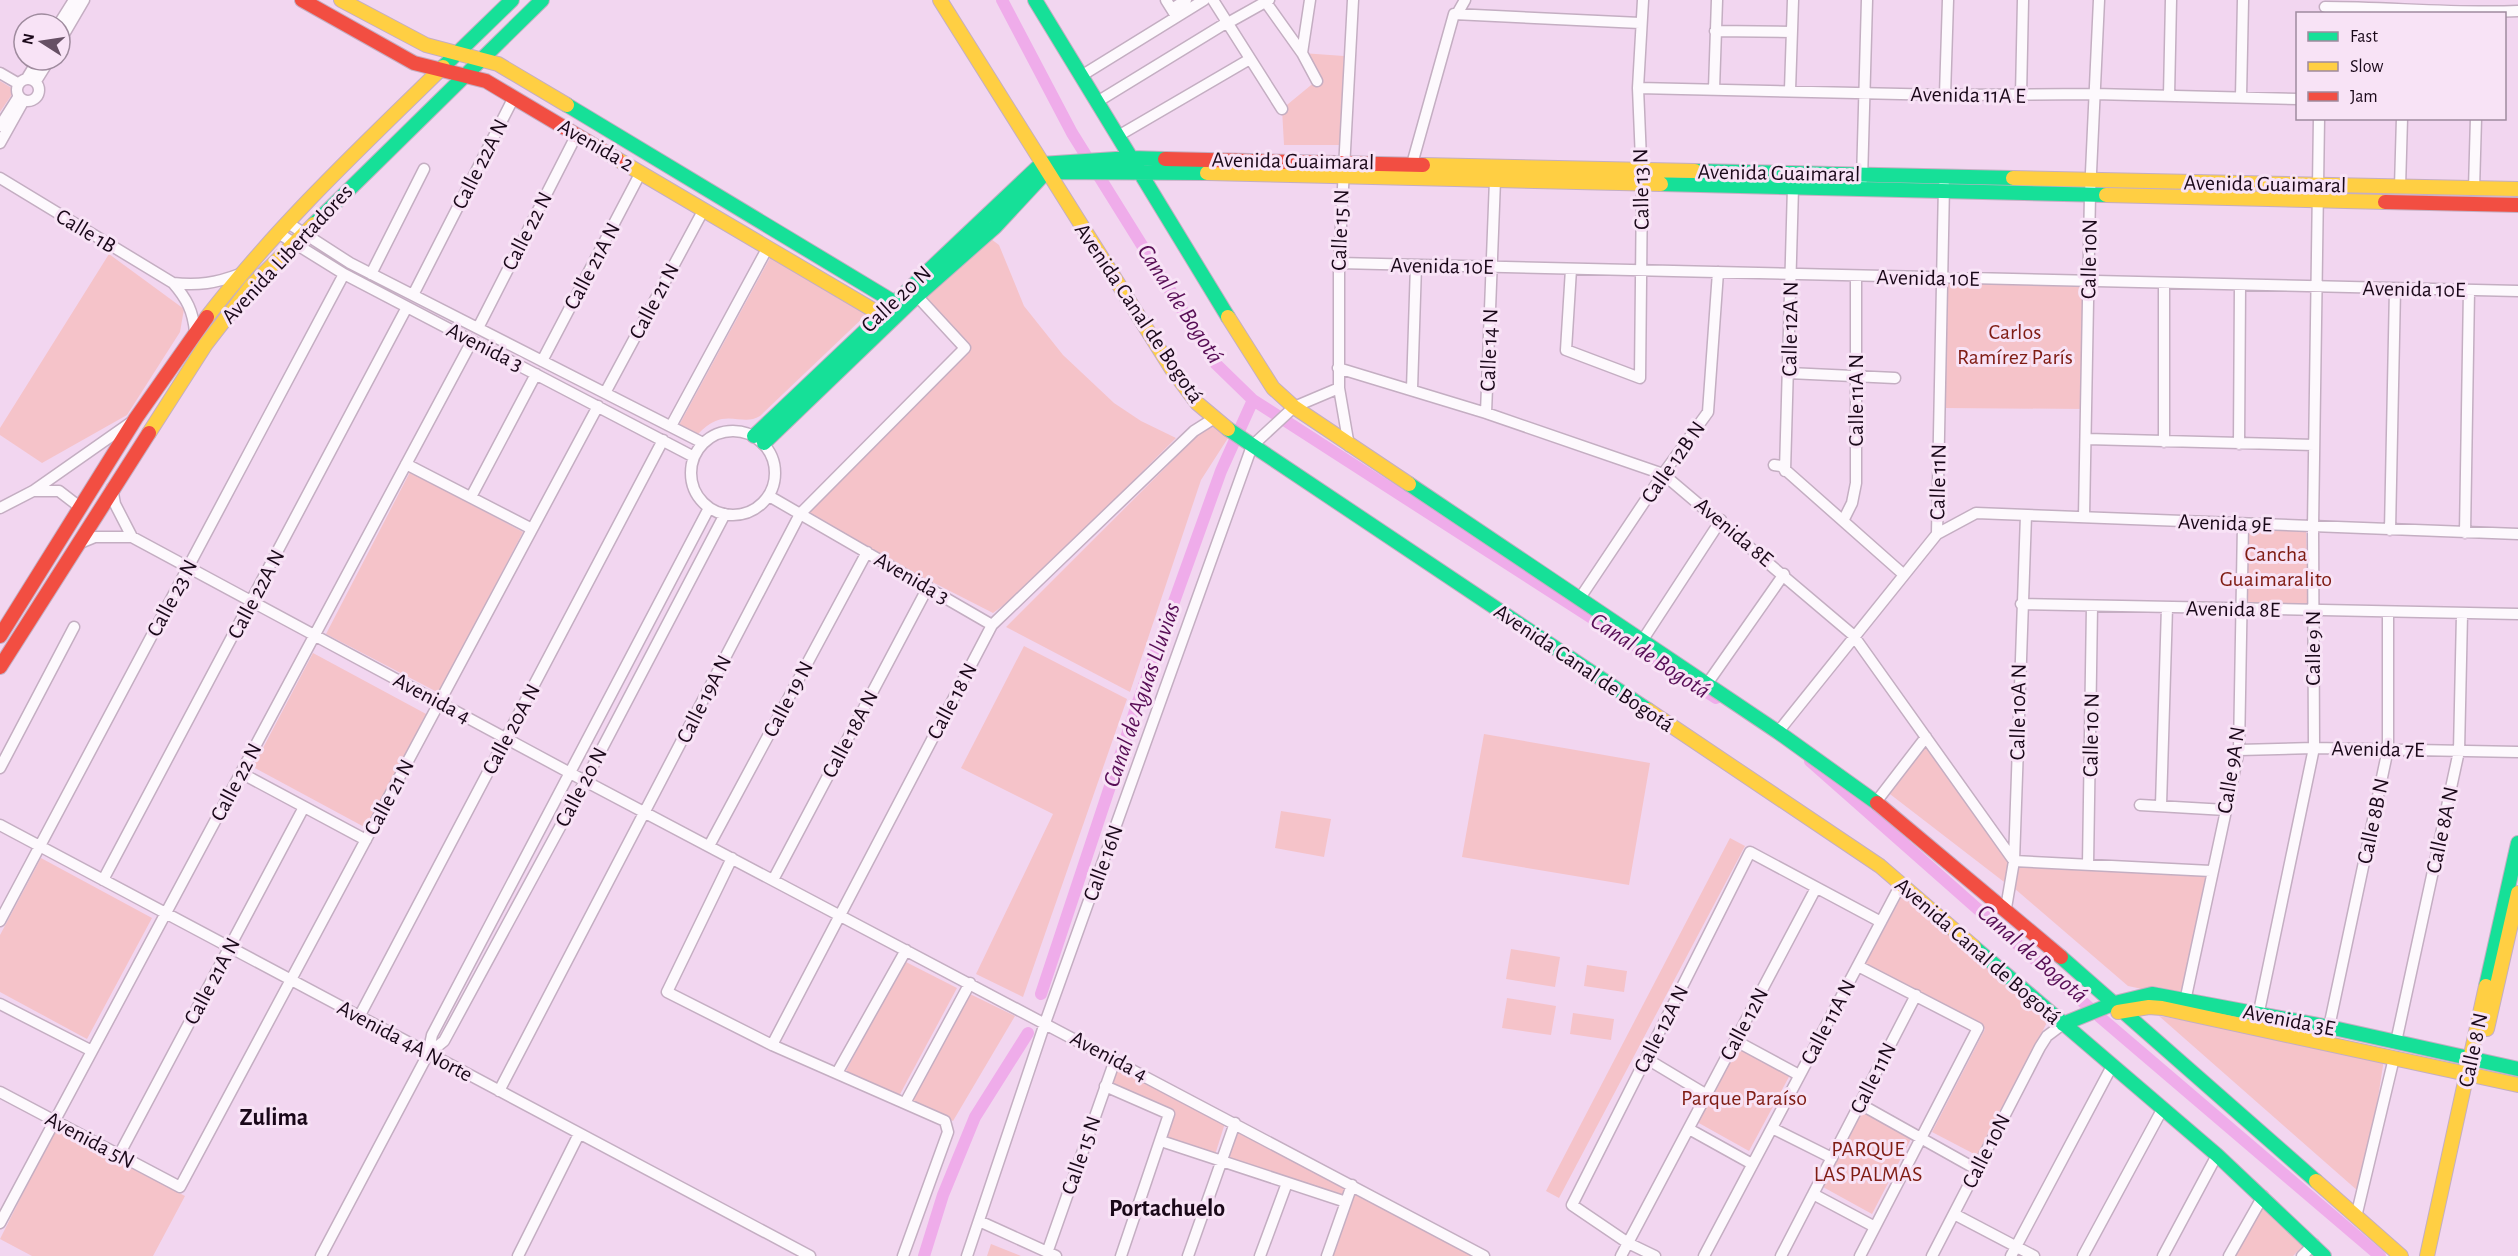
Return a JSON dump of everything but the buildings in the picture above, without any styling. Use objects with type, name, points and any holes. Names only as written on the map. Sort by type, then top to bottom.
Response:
[{"type":"street","points":[[72,20],[84,0]]},
{"type":"street","name":"Avenida 2","points":[[302,0],[414,63],[486,81],[880,314]]},
{"type":"street","name":"Avenida 2","points":[[341,0],[426,45],[498,64],[894,302]]},
{"type":"street","name":"Avenida Libertadores","points":[[0,636],[136,418],[195,332],[240,274],[457,52],[512,0]]},
{"type":"street","name":"Avenida Libertadores","points":[[0,667],[112,488],[206,344],[251,286],[542,0]]},
{"type":"street","name":"Avenida Canal de Bogotá","points":[[940,0],[1048,168],[1173,371],[1197,403],[1218,423],[1252,442],[1880,866],[2217,1155],[2314,1244],[2324,1256]]},
{"type":"street","points":[[1035,0],[1118,136],[1129,164],[1289,411],[1349,446],[1580,598],[1778,732],[1876,802],[2006,908],[2112,1010],[2401,1256]]},
{"type":"street","points":[[1081,76],[1171,8],[1186,0]]},
{"type":"street","points":[[1171,8],[1204,0]]},
{"type":"street","points":[[1213,0],[1226,24],[1282,109]]},
{"type":"street","points":[[1302,53],[1310,0]]},
{"type":"street","name":"Calle 15 N","points":[[1349,446],[1339,388],[1338,368],[1339,263],[1353,0]]},
{"type":"street","points":[[1412,164],[1455,14],[1466,0]]},
{"type":"street","name":"Calle 13 N","points":[[1571,269],[1566,350],[1640,378],[1642,176],[1638,88],[1643,0]]},
{"type":"street","points":[[1714,88],[1717,0]]},
{"type":"street","points":[[1790,90],[1793,0]]},
{"type":"street","points":[[1862,182],[1868,0]]},
{"type":"street","points":[[1945,95],[1948,0]]},
{"type":"street","points":[[2021,96],[2023,0]]},
{"type":"street","name":"Calle 10N","points":[[2084,518],[2088,439],[2090,180],[2099,0]]},
{"type":"street","points":[[2169,96],[2171,0]]},
{"type":"street","points":[[2241,97],[2243,0]]},
{"type":"street","points":[[1098,102],[1267,1],[1302,53],[1317,81]]},
{"type":"street","points":[[2324,7],[2403,7],[2466,12]]},
{"type":"street","points":[[2498,12],[2518,11]]},
{"type":"street","points":[[1455,14],[1640,23]]},
{"type":"street","points":[[1715,31],[1791,32]]},
{"type":"street","points":[[1118,136],[1250,59]]},
{"type":"street","points":[[0,143],[32,72]]},
{"type":"street","points":[[27,81],[36,72]]},
{"type":"street","points":[[0,73],[27,81],[39,88],[38,96],[32,100],[22,98]]},
{"type":"street","name":"Avenida 11A E","points":[[1638,88],[1945,95],[2094,94],[2296,99]]},
{"type":"street","name":"Calle 22A N","points":[[413,295],[514,97]]},
{"type":"street","points":[[0,126],[22,98]]},
{"type":"street","name":"Calle 9 N","points":[[2256,1028],[2314,748],[2313,527],[2319,120]]},
{"type":"street","points":[[2400,187],[2402,120]]},
{"type":"street","points":[[2474,189],[2476,120]]},
{"type":"street","name":"Calle 22 N","points":[[478,328],[577,134]]},
{"type":"street","name":"Avenida Guaimaral","points":[[1048,168],[1129,164],[1343,169],[1496,180],[1642,176],[1862,182],[1943,191],[2518,205]]},
{"type":"street","name":"Avenida Guaimaral","points":[[1343,169],[1412,164],[1642,176],[1793,187],[1944,176],[2518,189]]},
{"type":"street","name":"Calle 20 N","points":[[759,440],[995,227],[1048,168]]},
{"type":"street","name":"Calle 20 N","points":[[759,440],[880,314],[1048,168]]},
{"type":"street","points":[[371,274],[424,170]]},
{"type":"street","name":"Calle 21A N","points":[[542,361],[641,172]]},
{"type":"street","name":"Calle 11N","points":[[1778,732],[1853,635],[1937,534],[1944,176]]},
{"type":"street","name":"Calle 1B","points":[[0,178],[173,283],[185,297],[193,314],[195,332]]},
{"type":"street","name":"Calle 14 N","points":[[1486,413],[1496,180]]},
{"type":"street","name":"Calle 12A N","points":[[1785,471],[1793,187]]},
{"type":"street","name":"Calle 21 N","points":[[605,393],[704,209]]},
{"type":"street","name":"Avenida 3","points":[[283,228],[703,443]]},
{"type":"street","name":"Avenida 3","points":[[299,238],[344,274],[694,457]]},
{"type":"street","points":[[670,426],[768,247]]},
{"type":"street","name":"Avenida 10E","points":[[1339,263],[2518,291]]},
{"type":"street","points":[[1412,389],[1416,265]]},
{"type":"street","name":"Calle 12B N","points":[[1580,598],[1663,474],[1708,412],[1718,273]]},
{"type":"street","name":"Calle 1B","points":[[173,283],[196,286],[219,282],[240,274]]},
{"type":"street","name":"Calle 23 N","points":[[0,921],[344,274]]},
{"type":"street","name":"Calle 11A N","points":[[1843,521],[1852,503],[1856,483],[1856,277]]},
{"type":"street","points":[[2164,283],[2164,442]]},
{"type":"street","points":[[2240,285],[2240,444]]},
{"type":"street","points":[[2390,530],[2396,288]]},
{"type":"street","points":[[2465,533],[2469,290]]},
{"type":"street","name":"Calle 19A N","points":[[500,1091],[800,514],[964,348],[917,296]]},
{"type":"street","name":"Calle 22A N","points":[[103,880],[407,307]]},
{"type":"street","name":"Calle 22 N","points":[[0,1224],[472,341]]},
{"type":"street","name":"Avenida 8E","points":[[1338,368],[1486,413],[1663,474],[1784,574],[1853,635],[2014,861]]},
{"type":"street","points":[[1789,373],[1895,378]]},
{"type":"street","points":[[471,497],[536,374]]},
{"type":"street","points":[[1289,411],[1339,388]]},
{"type":"street","name":"Calle 21 N","points":[[180,1187],[598,406]]},
{"type":"street","name":"Calle 16N","points":[[967,1256],[1046,1023],[1252,442],[1289,411]]},
{"type":"street","points":[[0,508],[33,490],[136,418]]},
{"type":"street","name":"Calle 18 N","points":[[772,1045],[838,915],[992,625],[1194,431],[1218,423]]},
{"type":"street","points":[[727,431],[741,431],[759,440],[772,455],[775,469],[775,483],[769,496],[750,512],[725,514],[709,508],[699,498],[693,485],[691,471],[694,457],[703,443],[714,435],[727,431]]},
{"type":"street","points":[[2088,439],[2314,445]]},
{"type":"street","name":"Calle 20A N","points":[[359,1017],[663,440]]},
{"type":"street","points":[[406,464],[532,529]]},
{"type":"street","points":[[1774,465],[1785,471],[1903,574]]},
{"type":"street","points":[[112,488],[115,504],[132,537]]},
{"type":"street","points":[[33,490],[59,491],[81,508]]},
{"type":"street","name":"Avenida 3","points":[[769,496],[992,625]]},
{"type":"street","name":"Calle 20 N","points":[[321,1256],[428,1054],[432,1035],[709,508]]},
{"type":"street","name":"Avenida 9E","points":[[1937,534],[1976,513],[2518,534]]},
{"type":"street","name":"Calle 20 N","points":[[428,1054],[444,1041],[585,781],[725,514]]},
{"type":"street","name":"Calle 10A N","points":[[2006,908],[2014,861],[2025,515]]},
{"type":"street","points":[[1642,641],[1720,520]]},
{"type":"street","name":"Calle 9A N","points":[[2184,1006],[2211,871],[2239,750],[2242,524]]},
{"type":"street","name":"Avenida 4","points":[[77,544],[94,537],[132,537],[585,781],[1485,1256]]},
{"type":"street","name":"Calle 19 N","points":[[709,846],[867,552]]},
{"type":"street","points":[[1707,684],[1784,574]]},
{"type":"street","name":"Calle 18A N","points":[[773,880],[927,587]]},
{"type":"street","name":"Avenida 8E","points":[[2021,604],[2518,614]]},
{"type":"street","name":"Calle 10 N","points":[[2088,865],[2092,606]]},
{"type":"street","points":[[2161,805],[2167,607]]},
{"type":"street","name":"Calle 8B N","points":[[2329,1027],[2388,749],[2388,612]]},
{"type":"street","name":"Calle 8A N","points":[[2396,1042],[2459,751],[2462,614]]},
{"type":"street","points":[[0,768],[74,627]]},
{"type":"street","points":[[1876,802],[1926,737]]},
{"type":"street","name":"Avenida 7E","points":[[2239,750],[2314,748],[2518,752]]},
{"type":"street","points":[[241,772],[366,840]]},
{"type":"street","points":[[2140,805],[2226,810]]},
{"type":"street","name":"Calle 21A N","points":[[119,1155],[304,807]]},
{"type":"street","name":"Avenida 4A Norte","points":[[0,825],[810,1256]]},
{"type":"street","name":"Calle 8 N","points":[[2436,1256],[2518,843]]},
{"type":"street","name":"Calle 12A N","points":[[1628,1243],[1572,1206],[1750,852],[1816,888]]},
{"type":"street","points":[[732,858],[667,992],[772,1045],[945,1121],[948,1132],[903,1256]]},
{"type":"street","points":[[2014,861],[2211,871]]},
{"type":"street","name":"Calle 11A N","points":[[1704,1256],[1901,884]]},
{"type":"street","points":[[1816,888],[1881,922]]},
{"type":"street","name":"Calle 12N","points":[[1621,1256],[1816,888]]},
{"type":"street","name":"Calle 8 N","points":[[2427,1256],[2518,893]]},
{"type":"street","points":[[837,1073],[906,950]]},
{"type":"street","points":[[1858,966],[1978,1029],[1860,1256]]},
{"type":"street","points":[[905,1103],[970,983]]},
{"type":"street","name":"Calle 11N","points":[[1781,1256],[1916,995]]},
{"type":"street","points":[[0,1004],[92,1052]]},
{"type":"street","name":"Avenida 3E","points":[[2184,1006],[2256,1028],[2394,1058],[2474,1068],[2518,1069]]},
{"type":"street","name":"Avenida 3E","points":[[2067,1027],[2112,1010],[2149,1007],[2184,1006],[2259,1014],[2396,1042],[2518,1084]]},
{"type":"street","name":"Calle 10N","points":[[1932,1256],[2040,1047],[2047,1036],[2067,1027]]},
{"type":"street","points":[[1736,1041],[1799,1075]]},
{"type":"street","points":[[2356,1217],[2394,1058]]},
{"type":"street","points":[[1647,1059],[1707,1095]]},
{"type":"street","name":"Calle 15 N","points":[[1052,1253],[1115,1060]]},
{"type":"street","points":[[2014,1251],[2112,1066]]},
{"type":"street","points":[[1105,1086],[1169,1114],[1121,1256]]},
{"type":"street","name":"Avenida 5N","points":[[0,1092],[180,1187]]},
{"type":"street","points":[[1860,1104],[1976,1169]]},
{"type":"street","points":[[2083,1256],[2163,1108]]},
{"type":"street","points":[[1188,1256],[1235,1123]]},
{"type":"street","points":[[1772,1128],[1832,1158]]},
{"type":"street","points":[[1689,1129],[1752,1164]]},
{"type":"street","points":[[518,1256],[579,1134]]},
{"type":"street","points":[[1161,1141],[1346,1203]]},
{"type":"street","points":[[2163,1256],[2217,1155]]},
{"type":"street","points":[[1260,1256],[1287,1183]]},
{"type":"street","points":[[1327,1256],[1352,1185]]},
{"type":"street","points":[[1813,1194],[1875,1227]]},
{"type":"street","points":[[2229,1256],[2263,1196]]},
{"type":"street","points":[[1954,1214],[2014,1251],[2034,1256]]},
{"type":"street","points":[[979,1221],[1052,1253]]},
{"type":"street","points":[[1628,1243],[1655,1256]]},
{"type":"street","points":[[2302,1256],[2314,1244]]},
{"type":"green space","points":[[1302,53],[1344,56],[1340,145],[1284,145],[1282,109],[1316,81]]},
{"type":"green space","points":[[0,81],[15,90],[0,112]]},
{"type":"green space","points":[[991,239],[999,245],[1024,306],[1063,355],[1114,403],[1141,421],[1176,438],[1024,590],[993,613],[805,517],[970,349],[922,297]]},
{"type":"green space","points":[[109,254],[184,309],[180,332],[127,415],[42,463],[0,435],[0,428]]},
{"type":"green space","points":[[771,256],[868,313],[760,416],[746,420],[716,421],[698,434],[678,427]]},
{"type":"green space","name":"Carlos Ramírez París","points":[[1945,280],[2086,280],[2085,409],[1944,408]]},
{"type":"green space","points":[[1207,426],[1214,427],[1228,438],[1201,480],[1130,692],[1006,627]]},
{"type":"green space","points":[[410,472],[523,532],[439,693],[326,634]]},
{"type":"green space","name":"Cancha Guaimaralito","points":[[2246,529],[2306,531],[2308,604],[2245,603]]},
{"type":"green space","points":[[1024,646],[1127,699],[1023,997],[976,974],[1053,814],[961,768]]},
{"type":"green space","points":[[313,653],[428,715],[368,829],[253,767]]},
{"type":"green space","points":[[1484,734],[1650,763],[1629,885],[1462,857]]},
{"type":"green space","points":[[1925,744],[2010,861],[2008,885],[1886,791]]},
{"type":"green space","points":[[1281,811],[1331,819],[1324,857],[1275,848]]},
{"type":"green space","points":[[1730,838],[1745,846],[1559,1198],[1546,1191]]},
{"type":"green space","points":[[41,858],[152,918],[87,1039],[0,992],[0,935]]},
{"type":"green space","points":[[2018,864],[2208,874],[2180,997],[2128,986],[2014,888]]},
{"type":"green space","points":[[1903,894],[2054,1009],[1978,1156],[1932,1132],[1985,1029],[1865,964]]},
{"type":"green space","points":[[1511,949],[1560,957],[1555,987],[1506,979]]},
{"type":"green space","points":[[904,961],[957,988],[898,1098],[846,1071]]},
{"type":"green space","points":[[1587,965],[1627,971],[1624,992],[1584,986]]},
{"type":"green space","points":[[970,994],[1015,1016],[953,1121],[911,1102]]},
{"type":"green space","points":[[1507,998],[1556,1006],[1551,1035],[1502,1028]]},
{"type":"green space","points":[[1573,1013],[1614,1019],[1611,1040],[1570,1034]]},
{"type":"green space","points":[[2159,1016],[2317,1044],[2384,1059],[2376,1111],[2358,1191]]},
{"type":"green space","name":"Parque Paraíso","points":[[1739,1044],[1791,1073],[1749,1151],[1697,1122]]},
{"type":"green space","points":[[1113,1063],[1225,1123],[1215,1155],[1160,1136],[1168,1110],[1106,1083]]},
{"type":"green space","name":"PARQUE LAS PALMAS","points":[[1863,1109],[1913,1135],[1872,1214],[1823,1187]]},
{"type":"green space","points":[[1232,1127],[1346,1187],[1343,1199],[1223,1158]]},
{"type":"green space","points":[[55,1129],[185,1196],[153,1256],[32,1256],[0,1239]]},
{"type":"green space","points":[[1352,1185],[1485,1256],[1327,1256]]},
{"type":"green space","points":[[2263,1203],[2307,1242],[2293,1256],[2232,1256]]},
{"type":"green space","points":[[991,1244],[1021,1256],[987,1256]]},
{"type":"waterway","name":"Canal de Bogotá","points":[[1002,0],[1072,133],[1216,364],[1253,400],[1716,698]]},
{"type":"waterway","name":"Canal de Aguas Lluvias","points":[[1041,994],[1138,702],[1221,471],[1253,400]]},
{"type":"waterway","name":"Canal de Bogotá","points":[[1810,761],[2101,1018],[2380,1256]]},
{"type":"waterway","name":"Canal de Aguas Lluvias","points":[[924,1256],[943,1195],[975,1117],[1028,1033]]},
{"type":"traffic: fast","points":[[443,67],[512,0]]},
{"type":"traffic: fast","points":[[314,224],[542,0]]},
{"type":"traffic: fast","points":[[1035,0],[1228,317]]},
{"type":"traffic: fast","points":[[567,105],[894,302]]},
{"type":"traffic: fast","points":[[754,436],[1041,164],[1131,158],[1165,159]]},
{"type":"traffic: fast","points":[[1695,171],[2013,178]]},
{"type":"traffic: fast","points":[[764,443],[917,296],[995,227],[1046,172],[1207,173]]},
{"type":"traffic: fast","points":[[1661,184],[2106,195]]},
{"type":"traffic: fast","points":[[1228,429],[1648,710]]},
{"type":"traffic: fast","points":[[1409,484],[1778,732],[1877,803]]},
{"type":"traffic: fast","points":[[2486,986],[2518,843]]},
{"type":"traffic: fast","points":[[1974,947],[2217,1155],[2324,1256]]},
{"type":"traffic: fast","points":[[2061,957],[2316,1181]]},
{"type":"traffic: fast","points":[[2063,1024],[2115,1003],[2152,994],[2329,1027],[2518,1069]]},
{"type":"traffic: slow","points":[[341,0],[426,45],[498,64],[567,105]]},
{"type":"traffic: slow","points":[[940,0],[1173,371],[1197,403],[1228,429]]},
{"type":"traffic: slow","points":[[207,317],[291,219],[443,67]]},
{"type":"traffic: slow","points":[[617,159],[880,314]]},
{"type":"traffic: slow","points":[[1423,165],[1695,171]]},
{"type":"traffic: slow","points":[[1207,173],[1661,184]]},
{"type":"traffic: slow","points":[[2013,178],[2518,189]]},
{"type":"traffic: slow","points":[[2106,195],[2385,202]]},
{"type":"traffic: slow","points":[[149,433],[206,344],[251,286],[314,224]]},
{"type":"traffic: slow","points":[[1228,317],[1273,388],[1294,407],[1409,484]]},
{"type":"traffic: slow","points":[[1648,710],[1880,866],[1974,947]]},
{"type":"traffic: slow","points":[[2487,1029],[2518,893]]},
{"type":"traffic: slow","points":[[2427,1256],[2486,986]]},
{"type":"traffic: slow","points":[[2118,1012],[2149,1007],[2162,1008],[2518,1085]]},
{"type":"traffic: slow","points":[[2316,1181],[2401,1256]]},
{"type":"traffic: jam","points":[[302,0],[414,63],[486,81],[617,159]]},
{"type":"traffic: jam","points":[[1165,159],[1423,165]]},
{"type":"traffic: jam","points":[[2385,202],[2518,205]]},
{"type":"traffic: jam","points":[[0,636],[136,418],[207,317]]},
{"type":"traffic: jam","points":[[0,667],[149,433]]},
{"type":"traffic: jam","points":[[1877,803],[2061,957]]},
{"type":"district","name":"Zulima","points":[[274,1118]]},
{"type":"district","name":"Portachuelo","points":[[1167,1209]]}]
